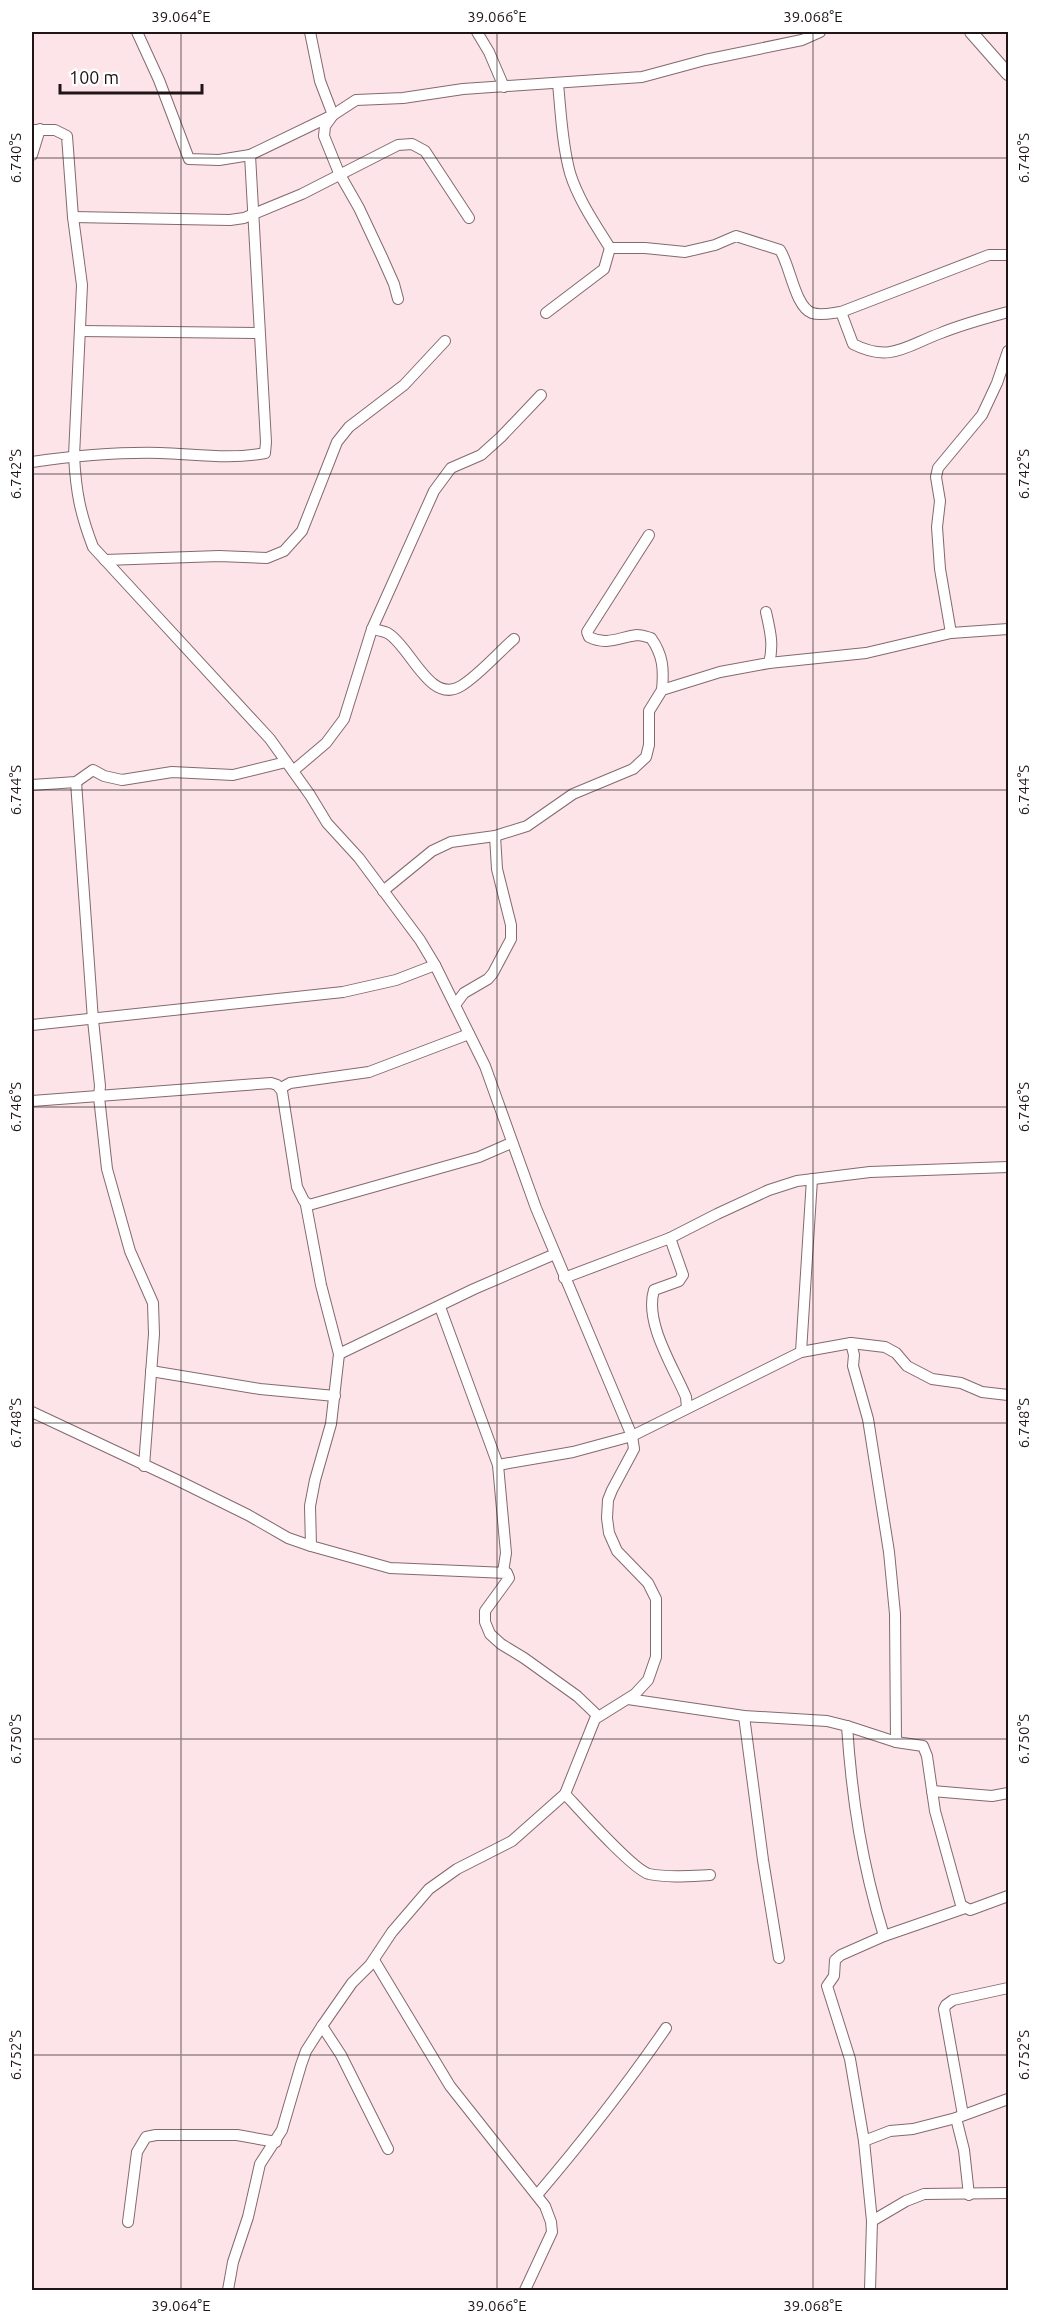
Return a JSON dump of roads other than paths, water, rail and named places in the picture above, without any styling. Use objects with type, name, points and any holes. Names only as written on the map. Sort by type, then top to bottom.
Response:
[{"type":"street","points":[[137,32],[159,80],[189,159],[219,160],[250,155],[333,115],[356,100],[403,98],[463,89],[642,77],[705,60],[802,40],[819,32]]},
{"type":"street","points":[[310,32],[320,81],[333,115]]},
{"type":"street","points":[[477,32],[489,52],[504,87]]},
{"type":"street","points":[[971,32],[1008,74]]},
{"type":"street","points":[[546,313],[604,269],[610,248],[586,208],[571,176],[566,156],[558,84]]},
{"type":"street","points":[[333,115],[325,126],[324,132],[339,173],[378,249],[394,284],[398,299]]},
{"type":"street","points":[[32,155],[36,130],[55,130],[67,136],[73,217],[82,285],[74,456],[78,503],[93,547],[129,589],[254,720],[310,795],[327,824],[359,858],[420,940],[435,965],[485,1066],[511,1143],[564,1278],[632,1436],[634,1449],[608,1500],[607,1518],[609,1533],[617,1551],[653,1591],[656,1616],[655,1664],[648,1680],[628,1699],[598,1716],[593,1722],[565,1794],[512,1841],[458,1869],[429,1889],[392,1932],[374,1960],[352,1983],[306,2051],[287,2116],[276,2142],[260,2164],[248,2217],[233,2262],[228,2290]]},
{"type":"street","points":[[73,217],[230,220],[254,214],[302,194],[339,173],[398,145],[412,144],[425,152],[468,219]]},
{"type":"street","points":[[32,462],[121,453],[236,455],[265,453],[267,442],[250,155]]},
{"type":"street","points":[[610,248],[645,248],[685,252],[715,245],[736,236],[743,237],[782,252],[799,298],[808,311],[821,315],[841,312],[957,265],[989,255],[1008,255]]},
{"type":"street","points":[[841,312],[853,344],[878,353],[899,351],[940,333],[1008,312]]},
{"type":"street","points":[[80,331],[259,333]]},
{"type":"street","points":[[105,560],[219,556],[267,558],[284,551],[302,531],[327,462],[337,442],[349,427],[404,385],[445,341]]},
{"type":"street","points":[[951,633],[940,569],[937,527],[940,501],[936,477],[938,468],[982,415],[998,383],[1008,351]]},
{"type":"street","points":[[293,771],[326,744],[344,719],[372,629],[434,491],[451,468],[481,455],[541,395]]},
{"type":"street","points":[[383,891],[432,852],[451,842],[495,836],[528,826],[573,794],[633,769],[646,757],[649,745],[649,711],[663,690],[663,661],[659,649],[651,638],[638,635],[621,640],[596,640],[589,637],[587,632],[649,535]]},
{"type":"street","points":[[766,612],[771,633],[772,651],[769,663]]},
{"type":"street","points":[[372,629],[388,633],[432,684],[442,690],[460,687],[514,639]]},
{"type":"street","points":[[663,690],[720,672],[769,663],[866,653],[951,633],[1008,629]]},
{"type":"street","points":[[32,785],[76,782],[93,770],[104,776],[122,780],[172,772],[233,775],[286,762]]},
{"type":"street","points":[[76,782],[99,1097],[107,1169],[130,1251],[153,1303],[154,1334],[144,1466]]},
{"type":"street","points":[[455,1005],[464,993],[488,979],[511,939],[511,925],[497,869],[495,836]]},
{"type":"street","points":[[32,1025],[343,992],[396,980],[435,965]]},
{"type":"street","points":[[281,1088],[290,1083],[369,1072],[469,1034]]},
{"type":"street","points":[[32,1101],[271,1083],[281,1088]]},
{"type":"street","points":[[281,1088],[297,1188],[306,1204],[321,1285],[339,1354],[331,1424],[310,1506],[311,1546]]},
{"type":"street","points":[[306,1204],[312,1205],[479,1157],[511,1143]]},
{"type":"street","points":[[564,1278],[670,1238],[769,1190],[812,1179],[870,1172],[1008,1167]]},
{"type":"street","points":[[801,1352],[812,1179]]},
{"type":"street","points":[[670,1238],[683,1275],[679,1281],[654,1290],[654,1321],[657,1333],[686,1397],[687,1408]]},
{"type":"street","points":[[339,1354],[474,1289],[555,1254]]},
{"type":"street","points":[[440,1307],[498,1465],[506,1553],[503,1572]]},
{"type":"street","points":[[851,1343],[854,1366],[870,1430],[889,1552],[895,1614],[896,1742]]},
{"type":"street","points":[[498,1465],[573,1452],[632,1436],[801,1352],[851,1343],[885,1347],[896,1353],[907,1366],[932,1379],[961,1383],[982,1392],[1008,1395]]},
{"type":"street","points":[[151,1371],[260,1389],[335,1396]]},
{"type":"street","points":[[32,1412],[249,1515],[288,1538],[311,1546],[363,1562],[403,1570],[503,1572],[508,1574],[509,1578],[485,1611],[485,1622],[490,1634],[577,1696],[598,1716]]},
{"type":"street","points":[[628,1699],[744,1716],[816,1720],[847,1726],[896,1742],[924,1748],[932,1791],[959,1900],[964,1908]]},
{"type":"street","points":[[744,1716],[763,1860],[779,1958]]},
{"type":"street","points":[[847,1726],[860,1847],[884,1936]]},
{"type":"street","points":[[932,1791],[992,1796],[1008,1794]]},
{"type":"street","points":[[565,1794],[594,1826],[645,1873],[710,1875]]},
{"type":"street","points":[[870,2290],[872,2221],[864,2141],[850,2059],[826,1988],[834,1976],[835,1962],[838,1957],[884,1936],[964,1908],[978,1909],[1008,1896]]},
{"type":"street","points":[[374,1960],[450,2086],[545,2206],[552,2232],[525,2290]]},
{"type":"street","points":[[969,2195],[944,2009],[953,2000],[1008,1988]]},
{"type":"street","points":[[322,2026],[341,2055],[388,2149]]},
{"type":"street","points":[[537,2195],[639,2067],[666,2028]]},
{"type":"street","points":[[864,2141],[890,2131],[913,2129],[960,2116],[1008,2099]]},
{"type":"street","points":[[128,2222],[137,2152],[146,2137],[156,2134],[237,2135],[276,2142]]},
{"type":"street","points":[[872,2221],[906,2201],[924,2194],[1008,2193]]}]
